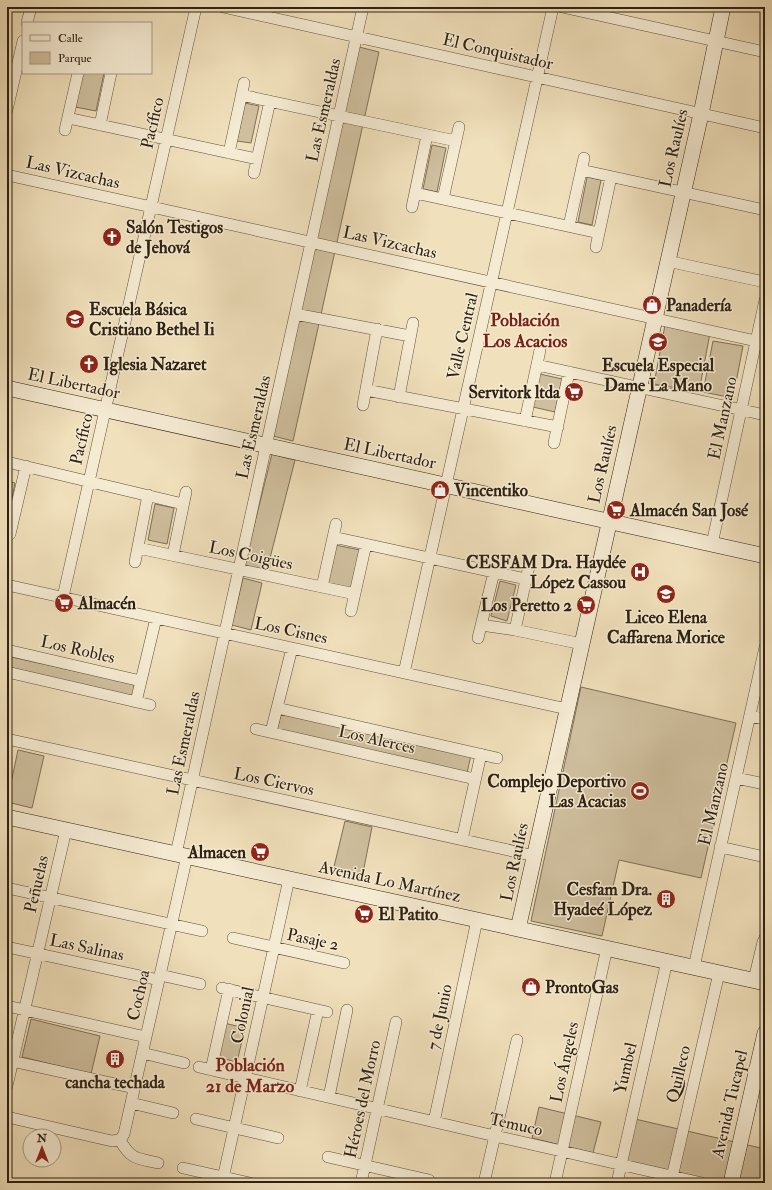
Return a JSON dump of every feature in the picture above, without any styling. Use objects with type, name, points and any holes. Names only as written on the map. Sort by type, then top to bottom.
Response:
[{"type":"street","points":[[27,22],[31,7]]},
{"type":"street","name":"Pacífico","points":[[63,597],[196,7]]},
{"type":"street","name":"El Conquistador","points":[[223,7],[765,128]]},
{"type":"street","name":"Las Esmeraldas","points":[[181,855],[192,780],[363,7]]},
{"type":"street","name":"Valle Central","points":[[404,673],[553,7]]},
{"type":"street","points":[[562,7],[765,52]]},
{"type":"street","name":"Los Raulíes","points":[[518,929],[668,261],[723,7]]},
{"type":"street","points":[[7,110],[22,48]]},
{"type":"street","points":[[65,130],[78,74]]},
{"type":"street","points":[[100,125],[111,74]]},
{"type":"street","points":[[229,153],[244,83]]},
{"type":"street","points":[[241,95],[456,141]]},
{"type":"street","points":[[254,173],[270,101]]},
{"type":"street","points":[[68,118],[257,159]]},
{"type":"street","points":[[443,199],[459,127]]},
{"type":"street","points":[[412,207],[427,135]]},
{"type":"street","points":[[569,226],[584,158]]},
{"type":"street","points":[[581,170],[765,210]]},
{"type":"street","name":"Las Vizcachas","points":[[7,175],[761,342]]},
{"type":"street","points":[[596,247],[611,176]]},
{"type":"street","points":[[415,193],[599,233]]},
{"type":"street","points":[[668,261],[765,282]]},
{"type":"street","name":"El Manzano","points":[[712,544],[741,409],[761,342],[765,300]]},
{"type":"street","points":[[295,314],[410,336]]},
{"type":"street","points":[[399,397],[413,323]]},
{"type":"street","points":[[363,405],[377,329]]},
{"type":"street","points":[[525,421],[540,350]]},
{"type":"street","points":[[537,365],[765,415]]},
{"type":"street","points":[[554,443],[569,372]]},
{"type":"street","name":"El Libertador","points":[[7,388],[765,556]]},
{"type":"street","points":[[366,390],[558,427]]},
{"type":"street","points":[[7,462],[183,504]]},
{"type":"street","points":[[10,534],[10,518],[26,466]]},
{"type":"street","points":[[173,555],[186,492]]},
{"type":"street","points":[[135,562],[148,495]]},
{"type":"street","points":[[322,587],[336,524]]},
{"type":"street","points":[[333,537],[526,579]]},
{"type":"street","points":[[351,611],[366,544]]},
{"type":"street","name":"Los Coigües","points":[[138,548],[355,594]]},
{"type":"street","points":[[515,630],[529,566]]},
{"type":"street","points":[[478,638],[494,572]]},
{"type":"street","name":"Los Cisnes","points":[[7,584],[567,709]]},
{"type":"street","points":[[136,702],[156,618]]},
{"type":"street","points":[[481,625],[515,630],[582,644]]},
{"type":"street","name":"El Manzano","points":[[694,967],[765,647]]},
{"type":"street","points":[[271,732],[292,648]]},
{"type":"street","name":"Los Robles","points":[[7,650],[141,681]]},
{"type":"street","points":[[7,672],[150,705]]},
{"type":"street","name":"Los Alerces","points":[[277,708],[497,758]]},
{"type":"street","points":[[750,716],[765,719]]},
{"type":"street","name":"Los Alerces","points":[[256,728],[475,779]]},
{"type":"street","name":"Los Ciervos","points":[[7,739],[535,856]]},
{"type":"street","points":[[462,840],[481,754]]},
{"type":"street","points":[[736,778],[765,784]]},
{"type":"street","name":"Avenida Lo Martínez","points":[[7,817],[760,982]]},
{"type":"street","name":"Peñuelas","points":[[7,1086],[10,1060],[25,1010],[66,830]]},
{"type":"street","points":[[720,847],[765,857]]},
{"type":"street","name":"Cochoa","points":[[120,1140],[124,1134],[172,925],[181,855]]},
{"type":"street","name":"Colonial","points":[[223,1180],[289,879]]},
{"type":"street","points":[[7,888],[202,931]]},
{"type":"street","name":"7 de Junio","points":[[434,1122],[477,920]]},
{"type":"street","name":"Pasaje 2","points":[[233,938],[344,963]]},
{"type":"street","points":[[760,982],[762,942],[765,938]]},
{"type":"street","name":"Las Salinas","points":[[7,947],[200,984]]},
{"type":"street","name":"Los Ángeles","points":[[555,1183],[607,948]]},
{"type":"street","name":"Yumbel","points":[[617,1183],[667,961]]},
{"type":"street","name":"Quilleco","points":[[671,1180],[719,973]]},
{"type":"street","name":"Colonial","points":[[212,1070],[225,989],[263,997]]},
{"type":"street","points":[[263,997],[322,1011],[300,1091]]},
{"type":"street","points":[[7,1006],[146,1037]]},
{"type":"street","points":[[326,1097],[347,1010]]},
{"type":"street","name":"Héroes del Morro","points":[[361,1183],[396,1022]]},
{"type":"street","name":"Avenida Tucapel","points":[[731,1183],[765,1033]]},
{"type":"street","points":[[484,1183],[517,1040]]},
{"type":"street","points":[[142,1053],[184,1063]]},
{"type":"street","points":[[10,1060],[134,1088]]},
{"type":"street","name":"Temuco","points":[[199,1067],[621,1165],[671,1180],[702,1183]]},
{"type":"street","points":[[131,1103],[174,1113]]},
{"type":"street","points":[[7,1117],[112,1141],[120,1140],[127,1153],[133,1157],[158,1163]]},
{"type":"street","points":[[196,1119],[278,1138]]},
{"type":"street","points":[[328,1157],[429,1180]]},
{"type":"street","points":[[183,1168],[223,1180],[250,1183]]},
{"type":"green space","points":[[359,47],[379,52],[293,441],[273,436]]},
{"type":"green space","points":[[83,74],[104,74],[96,111],[75,107]]},
{"type":"green space","points":[[245,103],[259,106],[251,143],[237,141]]},
{"type":"green space","points":[[432,145],[446,148],[437,192],[423,189]]},
{"type":"green space","points":[[587,177],[601,180],[592,225],[578,222]]},
{"type":"green space","points":[[665,325],[710,333],[699,392],[654,384]]},
{"type":"green space","points":[[713,341],[743,346],[733,398],[703,392]]},
{"type":"green space","points":[[540,374],[562,379],[555,412],[533,407]]},
{"type":"green space","points":[[272,454],[295,460],[270,558],[270,568],[268,568],[266,572],[244,566]]},
{"type":"green space","points":[[7,481],[15,483],[9,513],[7,513]]},
{"type":"green space","points":[[155,504],[174,508],[167,544],[148,540]]},
{"type":"green space","points":[[335,545],[360,550],[352,591],[327,585]]},
{"type":"green space","points":[[243,578],[262,583],[251,630],[232,625]]},
{"type":"green space","points":[[500,581],[516,585],[507,621],[491,616]]},
{"type":"green space","points":[[7,656],[134,684],[133,698],[7,670]]},
{"type":"green space","name":"Complejo Deportivo Las Acacias","points":[[581,687],[736,723],[701,878],[619,860],[602,936],[531,921]]},
{"type":"green space","points":[[281,713],[471,755],[467,773],[277,729]]},
{"type":"green space","points":[[18,750],[44,756],[32,808],[7,802]]},
{"type":"green space","points":[[345,821],[372,827],[362,878],[333,871]]},
{"type":"green space","points":[[31,1019],[100,1036],[91,1074],[22,1057]]},
{"type":"green space","points":[[224,1023],[245,1028],[237,1062],[216,1057]]},
{"type":"green space","points":[[539,1107],[601,1122],[593,1153],[532,1138]]},
{"type":"green space","points":[[635,1119],[765,1149],[765,1183],[714,1183],[624,1164]]},
{"type":"place","name":"Salón Testigos de Jehová","points":[[112,237]]},
{"type":"place","name":"Panadería","points":[[652,305]]},
{"type":"place","name":"Escuela Básica Cristiano Bethel Ii","points":[[75,319]]},
{"type":"place","name":"Escuela Especial Dame La Mano","points":[[658,342]]},
{"type":"place","name":"Iglesia Nazaret","points":[[89,364]]},
{"type":"place","name":"Servitork ltda","points":[[574,392]]},
{"type":"place","name":"Vincentiko","points":[[440,490]]},
{"type":"place","name":"Almacén San José","points":[[616,510]]},
{"type":"place","name":"CESFAM Dra. Haydée López Cassou","points":[[640,572]]},
{"type":"place","name":"Liceo Elena Caffarena Morice","points":[[666,594]]},
{"type":"place","name":"Almacén","points":[[64,603]]},
{"type":"place","name":"Los Peretto 2","points":[[586,605]]},
{"type":"place","name":"Complejo Deportivo Las Acacias","points":[[640,791]]},
{"type":"place","name":"Almacen","points":[[260,852]]},
{"type":"place","name":"Cesfam Dra. Hyadeé López","points":[[666,899]]},
{"type":"place","name":"El Patito","points":[[364,914]]},
{"type":"place","name":"ProntoGas","points":[[531,987]]},
{"type":"place","name":"cancha techada","points":[[115,1059]]},
{"type":"district","name":"Población Los Acacios","points":[[525,330]]},
{"type":"district","name":"Población 21 de Marzo","points":[[250,1075]]}]
